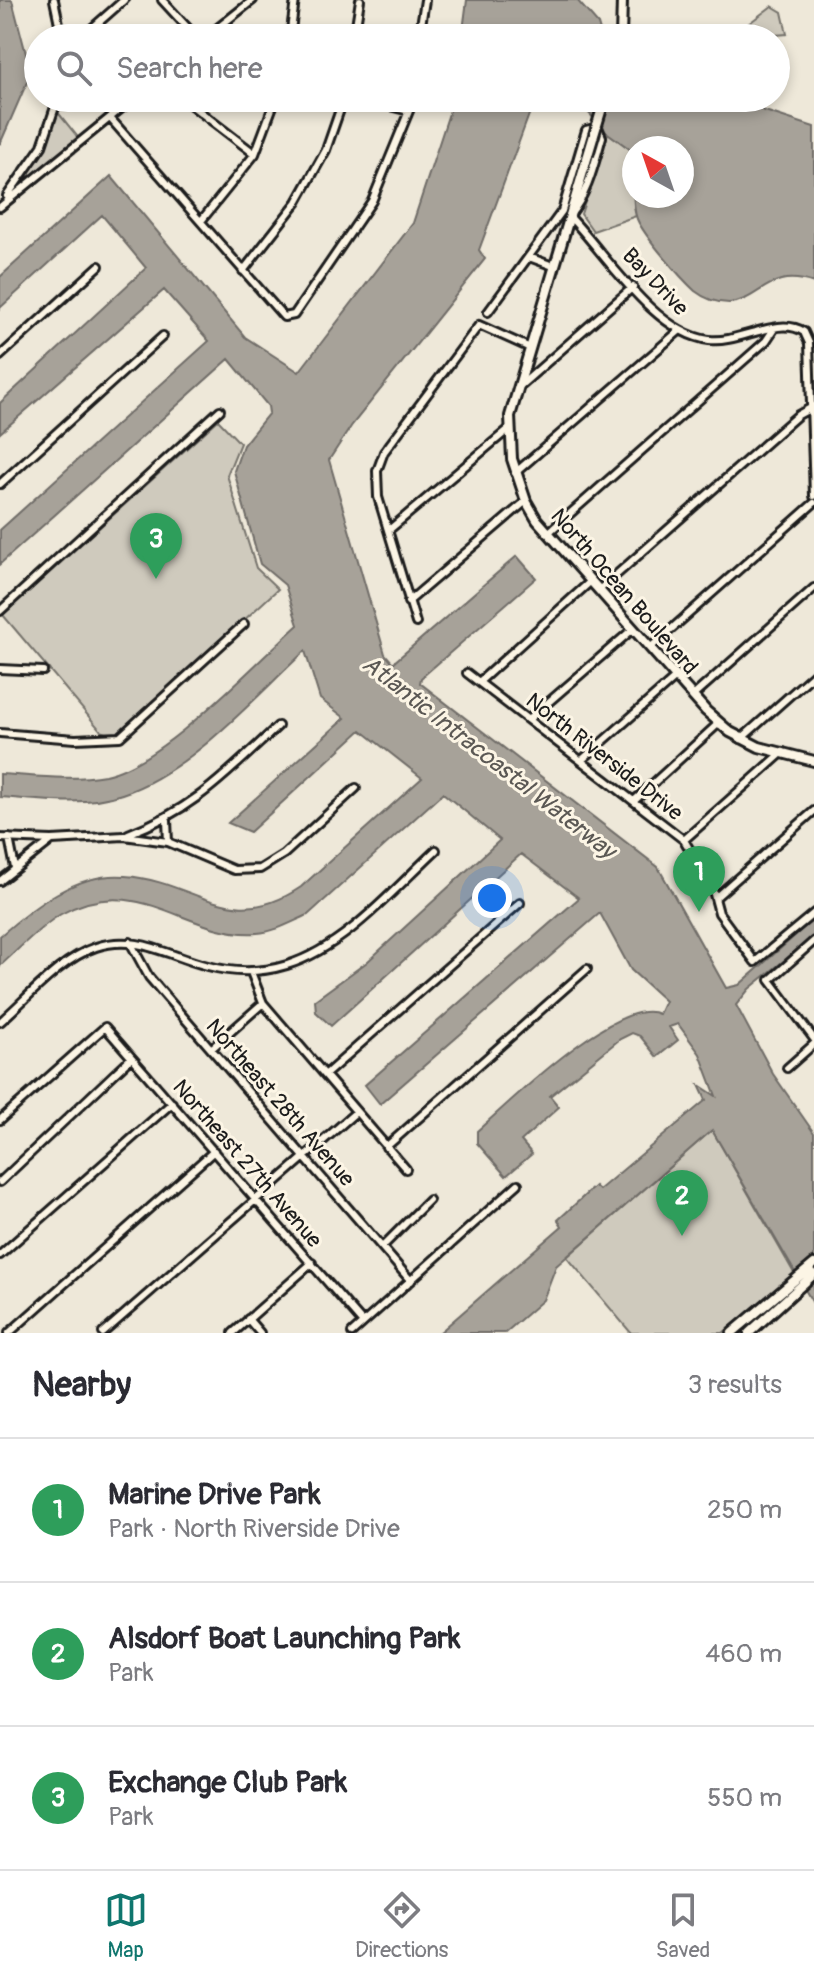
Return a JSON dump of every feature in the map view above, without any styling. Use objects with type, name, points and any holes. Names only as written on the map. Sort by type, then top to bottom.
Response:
[{"type":"main road","points":[[621,24],[622,0]]},
{"type":"main road","name":"North Ocean Boulevard","points":[[601,112],[517,388],[510,428],[515,473],[526,501],[548,533],[719,723],[741,739],[814,761]]},
{"type":"main road","points":[[749,1333],[814,1264]]},
{"type":"main road","points":[[732,1333],[814,1274]]},
{"type":"street","points":[[54,0],[59,24]]},
{"type":"street","points":[[97,24],[124,0]]},
{"type":"street","points":[[162,0],[184,24]]},
{"type":"street","points":[[223,24],[253,0]]},
{"type":"street","points":[[292,24],[295,0]]},
{"type":"street","points":[[356,24],[360,0]]},
{"type":"street","points":[[421,24],[425,0]]},
{"type":"street","points":[[0,206],[42,146],[53,112]]},
{"type":"street","points":[[0,206],[117,112]]},
{"type":"street","points":[[200,112],[255,154]]},
{"type":"street","points":[[201,221],[255,154],[271,112]]},
{"type":"street","points":[[243,271],[297,202],[326,150],[339,112]]},
{"type":"street","points":[[110,118],[284,317],[294,315],[372,201],[409,112]]},
{"type":"street","points":[[488,312],[562,211],[586,130],[591,126],[601,129],[602,137],[589,182],[580,203],[569,216]]},
{"type":"street","name":"Bay Drive","points":[[569,216],[656,313],[679,331],[710,340],[727,340],[774,329]]},
{"type":"street","points":[[529,257],[553,266]]},
{"type":"street","points":[[0,356],[99,266]]},
{"type":"street","points":[[517,388],[633,287]]},
{"type":"street","points":[[416,623],[376,483],[379,461],[479,325],[528,347]]},
{"type":"street","points":[[548,533],[766,341],[774,329],[796,326],[804,332],[809,343],[814,496]]},
{"type":"street","points":[[515,473],[679,331]]},
{"type":"street","points":[[0,484],[163,336]]},
{"type":"street","points":[[599,590],[798,415],[809,409]]},
{"type":"street","points":[[0,611],[220,410]]},
{"type":"street","points":[[389,530],[510,428]]},
{"type":"street","points":[[408,602],[526,501]]},
{"type":"street","points":[[650,648],[814,503]]},
{"type":"street","points":[[479,682],[591,581]]},
{"type":"street","points":[[693,696],[814,588]]},
{"type":"street","points":[[0,733],[75,739],[120,737],[244,624]]},
{"type":"street","points":[[529,719],[633,629]]},
{"type":"street","points":[[0,669],[43,671]]},
{"type":"street","name":"North Riverside Drive","points":[[467,673],[583,759],[684,840],[716,897],[719,913],[755,962],[814,913]]},
{"type":"street","points":[[741,739],[814,674]]},
{"type":"street","points":[[583,759],[676,677]]},
{"type":"street","points":[[634,801],[719,723]]},
{"type":"street","points":[[124,836],[167,820],[212,787],[278,726]]},
{"type":"street","points":[[684,840],[783,752]]},
{"type":"street","points":[[0,838],[52,840],[124,836],[168,842],[234,870],[260,869],[284,854],[356,788]]},
{"type":"street","points":[[716,897],[814,811]]},
{"type":"street","points":[[167,820],[168,842]]},
{"type":"street","points":[[9,838],[15,868]]},
{"type":"street","points":[[0,881],[52,840]]},
{"type":"street","points":[[0,1022],[82,954],[95,947],[130,942],[205,966],[251,972],[287,965],[311,954],[350,928],[436,850]]},
{"type":"street","points":[[325,1075],[520,903]]},
{"type":"street","points":[[787,1068],[814,1042],[770,980],[814,941]]},
{"type":"street","name":"Northeast 28th Avenue","points":[[130,942],[149,977],[411,1281]]},
{"type":"street","points":[[386,1147],[587,969]]},
{"type":"street","points":[[251,972],[263,1003],[406,1169]]},
{"type":"street","points":[[211,1049],[263,1003]]},
{"type":"street","name":"Northeast 27th Avenue","points":[[0,1120],[105,1027],[363,1323]]},
{"type":"street","points":[[0,1182],[131,1058]]},
{"type":"street","points":[[0,1255],[172,1103]]},
{"type":"street","points":[[103,1333],[356,1112]]},
{"type":"street","points":[[9,1333],[214,1151]]},
{"type":"street","points":[[352,1333],[518,1184]]},
{"type":"street","points":[[382,1247],[429,1200]]},
{"type":"street","points":[[233,1333],[312,1263]]},
{"type":"street","points":[[248,1319],[260,1333]]},
{"type":"shaded area","points":[[772,6],[782,12],[785,24],[748,24]]},
{"type":"shaded area","points":[[58,112],[81,141],[20,190],[29,163]]},
{"type":"shaded area","points":[[608,133],[622,143],[622,208],[636,208],[636,216],[593,231],[581,214]]},
{"type":"shaded area","points":[[218,420],[240,443],[227,475],[256,568],[278,589],[117,737],[101,731],[3,615]]},
{"type":"shaded area","points":[[712,1130],[794,1273],[723,1333],[631,1333],[567,1257]]},
{"type":"water","points":[[0,0],[12,0],[24,46],[24,89],[0,144]]},
{"type":"water","points":[[467,0],[577,0],[598,24],[464,24]]},
{"type":"water","name":"Atlantic Intracoastal Waterway","points":[[449,112],[530,112],[479,250],[485,259],[352,425],[329,460],[385,654],[393,663],[517,556],[536,578],[421,678],[420,683],[658,867],[726,988],[739,985],[814,919],[814,936],[749,989],[736,1005],[773,1074],[814,1133],[814,1305],[712,1130],[556,1266],[543,1300],[505,1333],[439,1333],[562,1226],[558,1220],[595,1186],[599,1190],[706,1100],[699,1085],[716,1096],[700,1054],[678,1024],[669,1027],[678,1040],[657,1057],[640,1036],[632,1033],[620,1039],[550,1096],[559,1107],[521,1141],[532,1154],[506,1176],[477,1143],[477,1131],[591,1036],[617,1021],[641,1013],[659,1014],[665,1001],[631,970],[600,913],[380,1104],[365,1085],[579,898],[521,854],[331,1026],[316,1012],[315,1000],[367,962],[500,840],[443,793],[308,915],[283,926],[257,933],[232,932],[139,902],[115,899],[89,902],[53,919],[0,966],[0,936],[57,893],[90,879],[125,876],[150,880],[233,906],[254,906],[276,901],[301,887],[422,778],[361,730],[250,832],[228,823],[345,718],[320,699],[305,651],[220,732],[147,784],[122,794],[92,800],[61,802],[0,797],[0,774],[92,777],[128,767],[206,711],[298,625],[285,585],[260,564],[234,471],[243,445],[269,413],[268,406],[229,359],[0,564],[0,530],[209,341],[164,290],[0,433],[0,403],[146,268],[102,215],[0,308],[0,277],[111,176],[245,337],[299,372],[413,223]]},
{"type":"water","points":[[588,112],[768,112],[814,127],[814,283],[786,279],[740,301],[715,301],[702,296],[689,285],[641,226],[635,208],[694,208],[694,136],[622,136],[622,143],[605,131]]},
{"type":"place","name":"Exchange Club Park","points":[[156,579]]},
{"type":"place","name":"Marine Drive Park","points":[[699,912]]},
{"type":"place","name":"Alsdorf Boat Launching Park","points":[[682,1236]]}]
